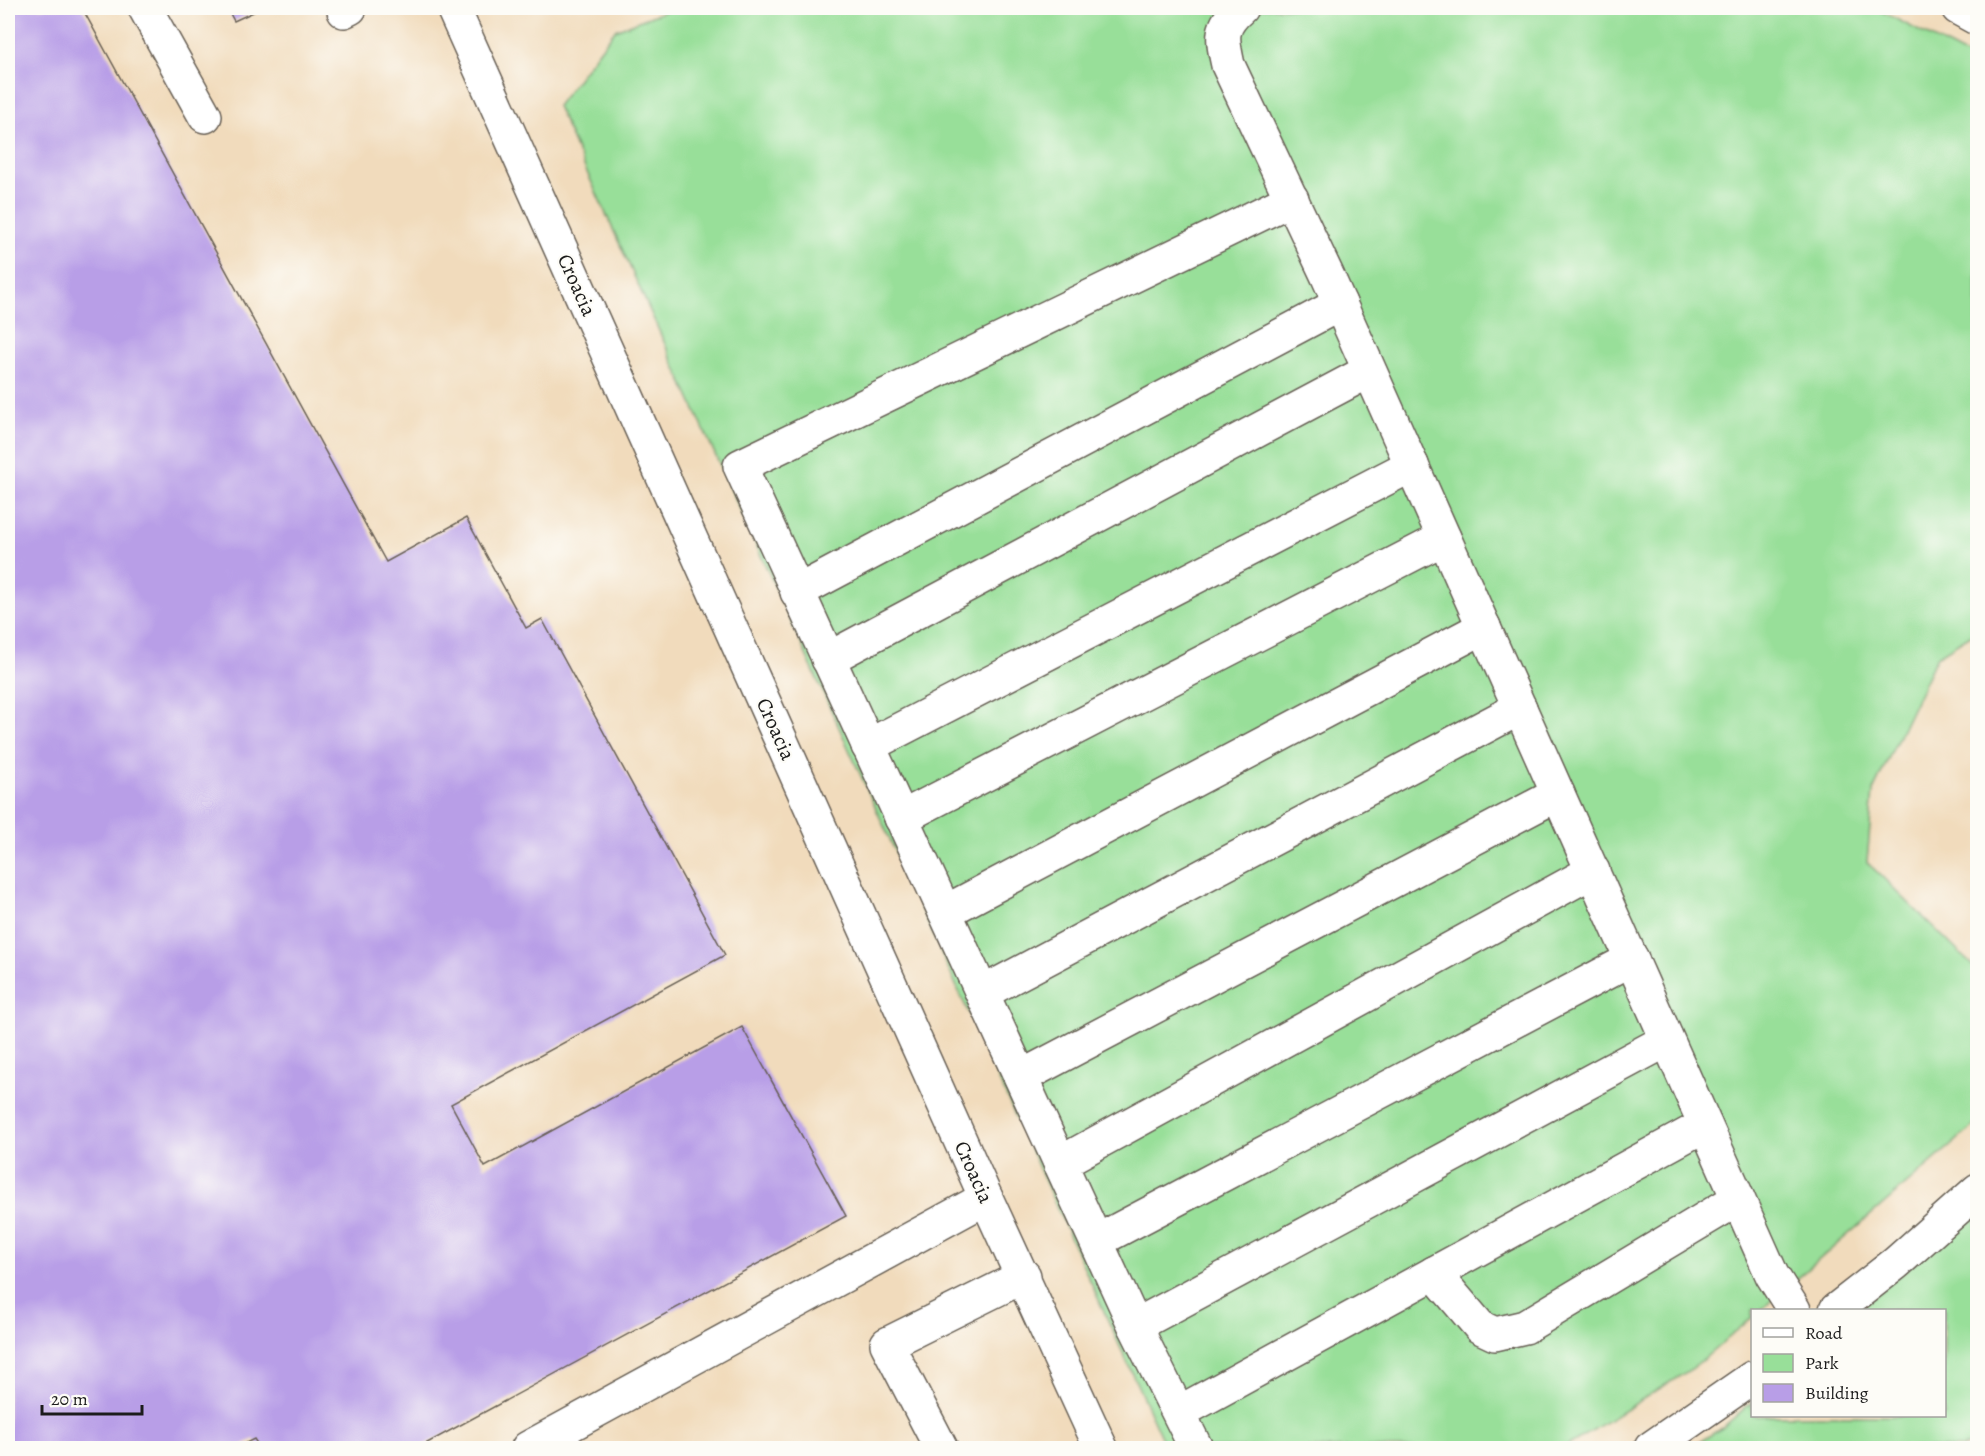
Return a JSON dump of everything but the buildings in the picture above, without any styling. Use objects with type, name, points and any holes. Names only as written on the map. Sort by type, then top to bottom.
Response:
[{"type":"street","points":[[145,8],[205,116]]},
{"type":"street","name":"Croacia","points":[[453,8],[986,1198],[1024,1276],[1101,1449]]},
{"type":"street","points":[[1241,8],[1229,18],[1222,37],[1228,64],[1340,304],[1772,1275],[1793,1309]]},
{"type":"street","points":[[1958,8],[1977,19]]},
{"type":"street","points":[[1196,1449],[1180,1412],[1135,1326],[740,466],[1292,199]]},
{"type":"street","points":[[797,592],[1340,304]]},
{"type":"street","points":[[828,660],[1369,371]]},
{"type":"street","points":[[868,746],[1412,465]]},
{"type":"street","points":[[901,818],[1444,538]]},
{"type":"street","points":[[945,912],[1484,627]]},
{"type":"street","points":[[982,993],[1520,708]]},
{"type":"street","points":[[1021,1077],[1558,794]]},
{"type":"street","points":[[1060,1163],[1593,871]]},
{"type":"street","points":[[1096,1241],[1632,959]]},
{"type":"street","points":[[1135,1326],[1667,1040]]},
{"type":"street","points":[[1180,1412],[1705,1125]]},
{"type":"street","points":[[1838,1309],[1896,1263],[1977,1190]]},
{"type":"street","points":[[528,1449],[986,1198]]},
{"type":"street","points":[[1434,1273],[1480,1328],[1495,1334],[1505,1332],[1525,1327],[1738,1199]]},
{"type":"street","points":[[941,1449],[887,1344],[1024,1276]]},
{"type":"street","points":[[1651,1449],[1751,1379]]},
{"type":"green space","points":[[673,8],[1875,8],[1977,61],[1977,631],[1937,656],[1873,791],[1867,862],[1977,970],[1977,1123],[1762,1309],[1751,1309],[1751,1319],[1693,1368],[1564,1448],[1166,1448],[557,106],[615,30]]},
{"type":"green space","points":[[1977,1211],[1977,1440],[1963,1448],[1689,1448],[1722,1428],[1751,1403],[1751,1417],[1946,1417],[1946,1309],[1858,1309]]}]
